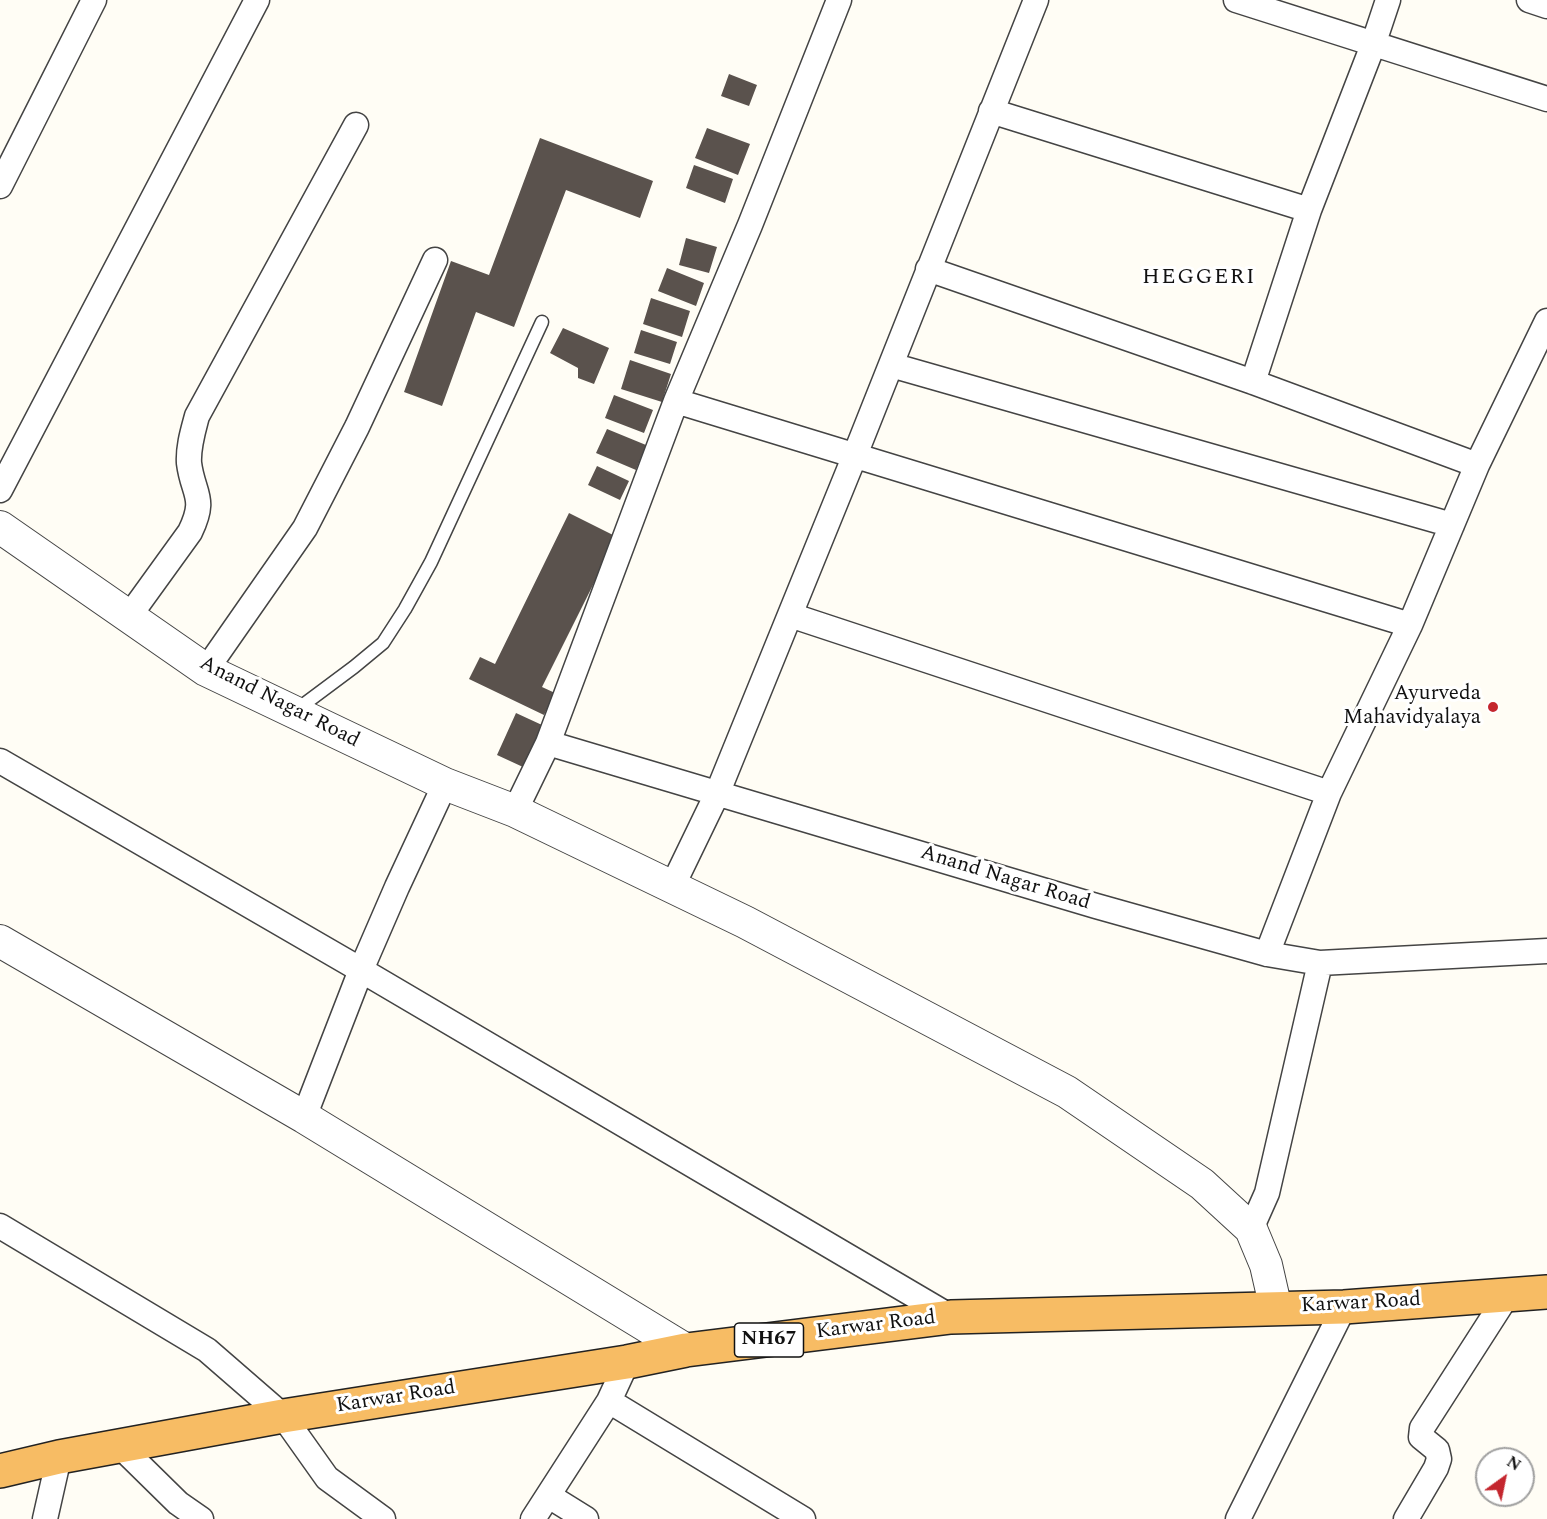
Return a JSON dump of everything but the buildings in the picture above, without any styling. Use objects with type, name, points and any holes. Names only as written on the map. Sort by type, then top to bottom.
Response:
[{"type":"highway","name":"Karwar Road","points":[[0,1471],[59,1457],[284,1416],[627,1362],[686,1350],[951,1317],[1344,1307],[1547,1292]]},
{"type":"street","points":[[0,186],[94,0]]},
{"type":"street","points":[[0,490],[257,0]]},
{"type":"street","points":[[515,811],[548,743],[676,401],[750,225],[839,0]]},
{"type":"street","points":[[672,886],[717,794],[1036,0]]},
{"type":"street","points":[[1236,0],[1547,99]]},
{"type":"street","points":[[1253,382],[1309,210],[1373,45],[1388,0]]},
{"type":"street","points":[[1529,0],[1547,6]]},
{"type":"street","points":[[991,111],[1309,210]]},
{"type":"street","points":[[130,615],[190,532],[197,517],[199,500],[189,463],[190,441],[196,416],[356,125]]},
{"type":"street","points":[[206,669],[305,528],[357,427],[435,260]]},
{"type":"street","points":[[928,269],[1253,382],[1478,465]]},
{"type":"street","points":[[1267,954],[1329,793],[1410,625],[1478,465],[1547,321]]},
{"type":"street","points":[[891,365],[1452,525]]},
{"type":"street","points":[[676,401],[1410,625]]},
{"type":"street","name":"Anand Nagar Road","points":[[0,527],[206,669],[445,784],[515,811],[672,886],[755,927],[1067,1092],[1202,1184],[1251,1229],[1266,1265],[1276,1308]]},
{"type":"street","points":[[790,615],[1329,793]]},
{"type":"street","name":"Anand Nagar Road","points":[[548,743],[1084,903],[1267,954],[1320,963],[1547,951]]},
{"type":"street","points":[[0,762],[361,970],[951,1317]]},
{"type":"street","points":[[304,1117],[361,970],[445,784]]},
{"type":"street","points":[[0,941],[304,1117],[686,1350]]},
{"type":"street","points":[[1251,1229],[1267,1193],[1320,963]]},
{"type":"street","points":[[0,1226],[207,1350],[284,1416],[327,1478],[383,1519]]},
{"type":"street","points":[[1406,1519],[1439,1459],[1437,1450],[1421,1437],[1422,1428],[1508,1294]]},
{"type":"street","points":[[1238,1519],[1344,1307]]},
{"type":"street","points":[[533,1519],[609,1401],[627,1362]]},
{"type":"street","points":[[609,1401],[802,1519]]},
{"type":"street","points":[[120,1446],[178,1503],[201,1519]]},
{"type":"street","points":[[45,1519],[59,1457]]},
{"type":"street","points":[[549,1496],[586,1519]]},
{"type":"lane","points":[[293,712],[354,668],[383,643],[405,609],[431,562],[542,322]]},
{"type":"place","name":"Ayurveda Mahavidyalaya","points":[[1493,707]]},
{"type":"district","name":"HEGGERI","points":[[1199,279]]}]
